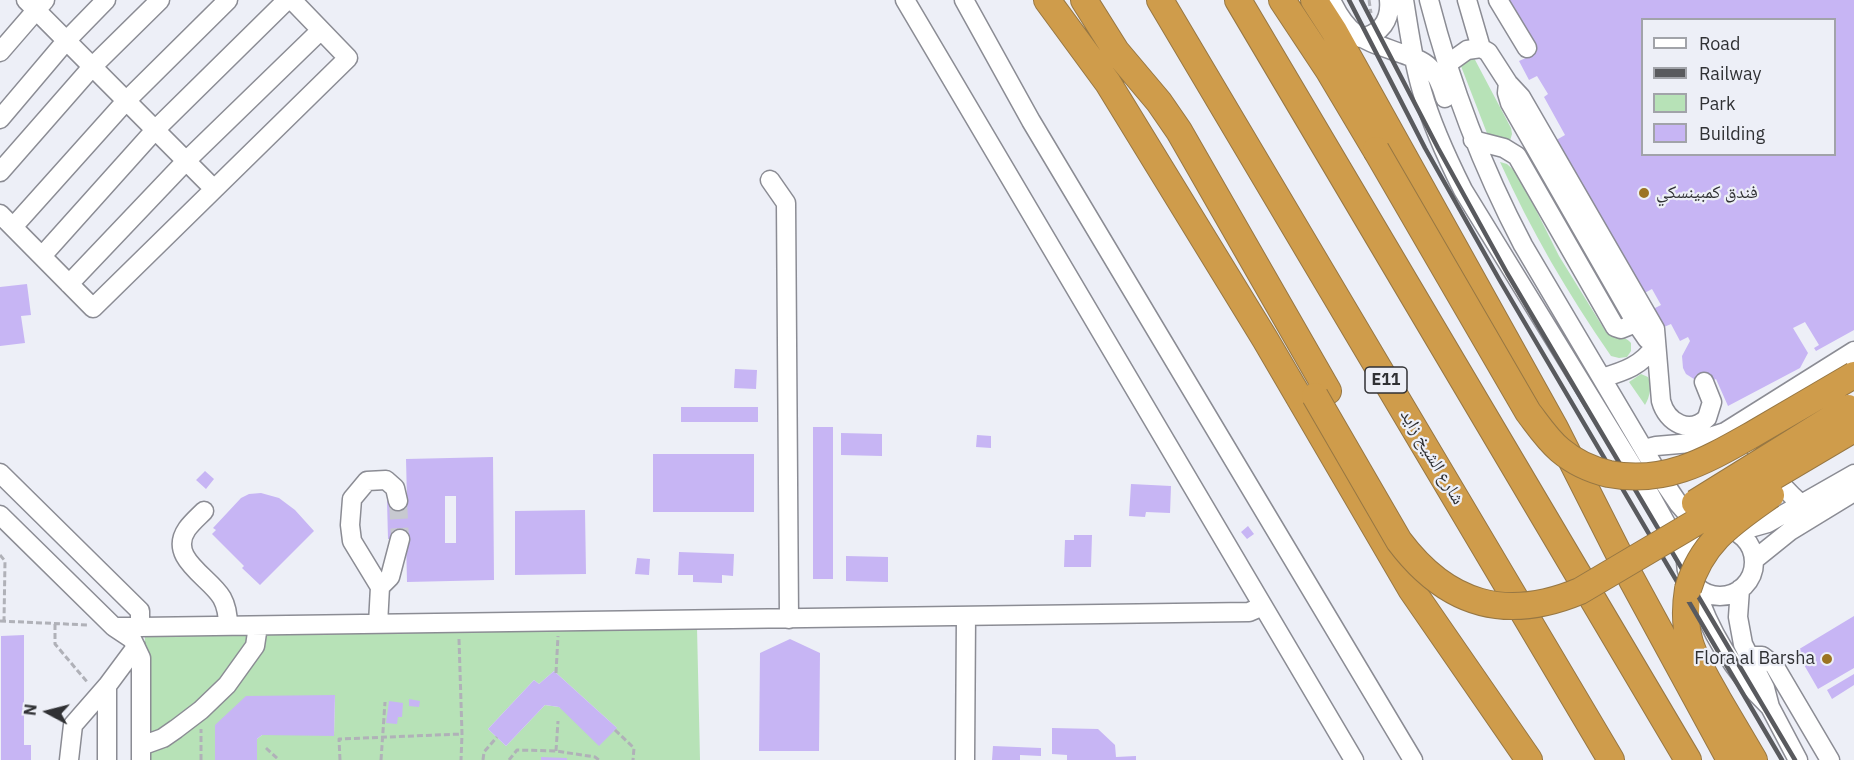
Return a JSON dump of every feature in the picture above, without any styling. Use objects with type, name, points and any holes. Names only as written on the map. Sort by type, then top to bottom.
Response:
[{"type":"highway","points":[[1047,0],[1108,83]]},
{"type":"highway","points":[[1066,0],[1108,83],[1265,339],[1411,589],[1529,760]]},
{"type":"highway","points":[[1084,0],[1107,38],[1159,102],[1179,131],[1322,393],[1412,531],[1423,546],[1451,569],[1467,578],[1484,584],[1520,589],[1538,588],[1573,578],[1852,414]]},
{"type":"highway","points":[[1093,0],[1135,75]]},
{"type":"highway","name":"شارع الشيخ زايد","points":[[1160,0],[1611,760]]},
{"type":"highway","points":[[1238,0],[1688,760]]},
{"type":"highway","points":[[1282,0],[1329,71],[1528,412],[1560,451],[1601,472],[1625,477],[1650,477],[1675,472],[1721,452],[1854,375]]},
{"type":"highway","points":[[1294,0],[1329,71]]},
{"type":"highway","points":[[1328,2],[1334,31],[1555,428],[1632,580],[1730,760]]},
{"type":"highway","points":[[1754,760],[1694,658],[1686,630],[1686,608],[1694,570],[1708,546],[1718,535],[1854,435]]},
{"type":"street","points":[[0,119],[66,41],[106,0]]},
{"type":"street","points":[[0,172],[93,67],[160,0]]},
{"type":"street","points":[[228,0],[6,220],[93,308],[348,58],[292,0]]},
{"type":"street","points":[[42,256],[155,130],[287,0]]},
{"type":"street","points":[[905,0],[1354,760]]},
{"type":"street","points":[[964,0],[1031,121],[1413,760]]},
{"type":"street","points":[[1361,38],[1373,35],[1383,27],[1389,16],[1389,0]]},
{"type":"street","points":[[1404,0],[1413,58],[1430,115],[1463,190],[1649,493],[1686,561],[1691,586],[1727,657],[1739,675],[1770,707]]},
{"type":"street","points":[[1429,0],[1446,65],[1473,140],[1504,210],[1667,488],[1704,533]]},
{"type":"street","points":[[1498,0],[1527,48]]},
{"type":"street","points":[[1468,1],[1481,48]]},
{"type":"street","points":[[1328,2],[1348,28],[1361,38],[1426,64],[1436,74],[1471,167],[1485,190],[1504,210]]},
{"type":"street","points":[[0,52],[36,3],[66,41],[214,189]]},
{"type":"street","points":[[69,284],[186,161],[321,30]]},
{"type":"street","points":[[1446,65],[1467,50],[1481,48],[1488,52],[1508,83],[1521,97],[1655,329],[1661,401],[1665,412],[1672,420],[1682,425],[1693,426],[1707,418],[1712,402],[1704,382]]},
{"type":"street","points":[[1508,83],[1507,93],[1510,103],[1636,323],[1647,339],[1656,345]]},
{"type":"street","points":[[1473,140],[1504,148],[1516,156],[1616,327],[1621,329],[1636,323]]},
{"type":"street","points":[[771,180],[786,203],[789,619]]},
{"type":"street","points":[[1602,378],[1636,366],[1656,345]]},
{"type":"street","points":[[1644,449],[1703,440],[1725,432],[1854,351]]},
{"type":"street","points":[[1743,422],[1766,467],[1788,493],[1801,504]]},
{"type":"street","points":[[0,473],[140,611],[140,627]]},
{"type":"street","points":[[1686,561],[1691,545],[1704,533],[1719,528],[1736,532],[1758,527],[1854,474]]},
{"type":"street","points":[[378,624],[380,587],[352,541],[350,525],[352,499],[367,481],[386,480],[395,488],[398,501]]},
{"type":"street","points":[[1754,560],[1784,535],[1854,492]]},
{"type":"street","points":[[1827,507],[1854,500]]},
{"type":"street","points":[[204,512],[184,535],[183,553],[189,563],[221,597],[227,611],[228,626]]},
{"type":"street","points":[[0,515],[114,627],[132,639],[141,658],[141,753]]},
{"type":"street","points":[[1691,586],[1717,596],[1725,596],[1740,589],[1751,576],[1754,560],[1748,543],[1736,532]]},
{"type":"street","points":[[380,587],[390,577],[400,539]]},
{"type":"street","points":[[1740,589],[1739,624],[1748,656],[1761,679],[1770,707],[1798,760]]},
{"type":"street","points":[[114,627],[1249,612],[1263,606]]},
{"type":"street","points":[[965,760],[966,616]]},
{"type":"street","points":[[141,753],[201,710],[226,684],[255,646],[258,626]]},
{"type":"street","points":[[69,760],[72,725],[103,691],[136,647]]},
{"type":"street","points":[[1748,656],[1762,656],[1774,664],[1830,760]]},
{"type":"street","points":[[103,691],[107,760]]},
{"type":"path","points":[[1369,0],[1371,15],[1374,18]]},
{"type":"path","points":[[0,555],[5,561],[2,621],[114,627]]},
{"type":"path","points":[[556,673],[558,622]]},
{"type":"path","points":[[55,623],[55,644],[103,691]]},
{"type":"path","points":[[459,623],[462,734],[460,760]]},
{"type":"path","points":[[381,760],[385,702]]},
{"type":"path","points":[[201,710],[201,760]]},
{"type":"path","points":[[556,751],[558,721]]},
{"type":"path","points":[[615,730],[634,748],[633,760]]},
{"type":"path","points":[[340,760],[339,739],[462,734]]},
{"type":"path","points":[[483,760],[483,752],[497,737]]},
{"type":"path","points":[[266,748],[279,760]]},
{"type":"path","points":[[509,760],[517,750],[556,751],[595,757],[599,760]]},
{"type":"green space","points":[[1473,56],[1511,128],[1509,144],[1490,141],[1459,61]]},
{"type":"green space","points":[[1500,162],[1507,164],[1518,174],[1559,256],[1606,332],[1631,343],[1631,351],[1627,357],[1611,356],[1580,309],[1537,237]]},
{"type":"green space","points":[[1641,374],[1648,377],[1650,384],[1645,405],[1629,382]]},
{"type":"green space","points":[[145,627],[697,627],[700,760],[257,760],[257,739],[262,735],[334,735],[335,695],[215,760],[143,760]],"holes":[[[554,671],[617,728],[559,707],[545,705],[506,746],[488,729],[534,680],[539,684]]]},
{"type":"building","name":"فندق كمبينسكي","points":[[1504,0],[1854,0],[1854,330],[1816,351],[1814,348],[1819,345],[1805,322],[1793,328],[1808,353],[1800,368],[1728,406],[1716,379],[1710,382],[1697,381],[1686,374],[1682,356],[1690,341],[1688,337],[1680,341],[1671,324],[1657,330],[1647,312],[1661,305],[1652,289],[1620,306],[1534,153],[1565,135],[1544,97],[1548,94],[1537,76],[1529,80],[1519,61],[1528,57]]},
{"type":"building","points":[[27,284],[31,315],[21,316],[25,343],[0,346],[0,287]]},
{"type":"building","points":[[735,369],[757,370],[756,389],[734,388]]},
{"type":"building","points":[[681,407],[758,407],[758,422],[681,422]]},
{"type":"building","points":[[813,427],[833,427],[833,579],[813,579]]},
{"type":"building","points":[[841,433],[882,434],[882,456],[841,455]]},
{"type":"building","points":[[977,435],[991,436],[991,448],[976,447]]},
{"type":"building","points":[[653,454],[754,454],[754,512],[653,512]]},
{"type":"building","points":[[493,457],[494,580],[407,582],[406,539],[388,539],[387,500],[407,500],[406,459]],"holes":[[[445,496],[456,496],[456,543],[445,543]]]},
{"type":"building","points":[[205,471],[214,479],[206,489],[196,480]]},
{"type":"building","points":[[1131,484],[1171,486],[1170,513],[1146,512],[1145,517],[1129,516]]},
{"type":"building","points":[[261,493],[279,498],[295,510],[314,531],[260,585],[212,534],[216,530],[213,528],[241,498],[249,494]]},
{"type":"building","points":[[585,510],[586,574],[515,575],[515,511]]},
{"type":"building","points":[[1248,526],[1254,534],[1247,539],[1241,532]]},
{"type":"building","points":[[1074,535],[1092,535],[1091,567],[1064,567],[1065,540],[1074,540]]},
{"type":"building","points":[[679,552],[734,554],[733,576],[722,575],[722,583],[693,582],[693,575],[678,575]]},
{"type":"building","points":[[846,556],[888,557],[888,582],[846,581]]},
{"type":"building","points":[[637,558],[650,559],[649,575],[635,574]]},
{"type":"building","name":"Flora al Barsha","points":[[1854,616],[1854,668],[1818,689],[1796,651]]},
{"type":"building","points":[[24,635],[24,745],[31,745],[31,760],[1,760],[1,636]]},
{"type":"building","points":[[790,639],[820,653],[819,751],[759,751],[760,653]]},
{"type":"building","points":[[554,671],[617,728],[599,746],[559,707],[545,705],[506,746],[488,729],[534,680],[539,684]]},
{"type":"building","points":[[1854,674],[1854,685],[1832,699],[1827,690]]},
{"type":"building","points":[[335,695],[334,736],[262,735],[257,739],[257,760],[215,760],[215,725],[246,696]]},
{"type":"building","points":[[409,699],[420,701],[419,707],[409,706]]},
{"type":"building","points":[[389,701],[403,703],[402,717],[398,717],[397,724],[386,723]]},
{"type":"building","points":[[1052,728],[1098,729],[1115,745],[1116,757],[1136,756],[1136,760],[1067,760],[1067,755],[1052,754]]},
{"type":"building","points":[[993,746],[1041,748],[1041,756],[1020,755],[1020,760],[992,760]]},
{"type":"building","points":[[541,757],[567,758],[567,760],[541,760]]},
{"type":"tunnel","points":[[398,501],[400,539]]},
{"type":"railway","points":[[1349,0],[1425,148],[1499,279],[1782,760]]},
{"type":"railway","points":[[1361,0],[1438,148],[1507,273],[1795,760]]},
{"type":"place","name":"فندق كمبينسكي","points":[[1644,193]]},
{"type":"place","name":"Flora al Barsha","points":[[1827,659]]}]
